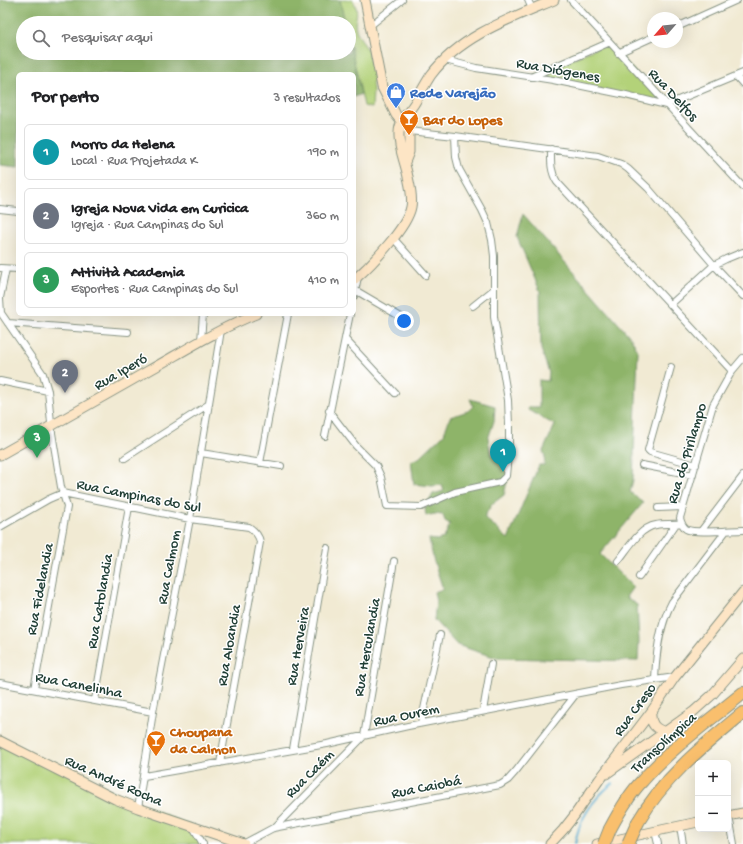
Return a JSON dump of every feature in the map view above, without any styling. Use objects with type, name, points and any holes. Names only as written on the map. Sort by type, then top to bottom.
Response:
[{"type":"highway","points":[[700,729],[743,685]]},
{"type":"highway","name":"TransOlímpica","points":[[604,844],[619,811],[642,780],[743,693]]},
{"type":"highway","name":"TransOlímpica","points":[[628,844],[638,822],[657,793],[679,768],[702,746],[743,713]]},
{"type":"street","points":[[365,0],[382,87],[392,109],[409,131],[456,136],[598,156],[621,164],[648,188],[714,265],[743,296]]},
{"type":"street","points":[[371,25],[402,0]]},
{"type":"street","points":[[528,0],[532,9]]},
{"type":"street","points":[[356,278],[371,264],[393,238],[409,215],[411,194],[405,162],[399,146],[398,133],[401,122],[409,112],[431,75],[445,60],[474,37],[554,0]]},
{"type":"street","name":"Rua Delfos","points":[[570,0],[608,43],[743,187]]},
{"type":"street","points":[[683,23],[737,0]]},
{"type":"street","points":[[618,53],[647,40]]},
{"type":"street","points":[[531,77],[608,43]]},
{"type":"street","name":"Rua Diógenes","points":[[445,60],[476,68],[626,95],[666,105]]},
{"type":"street","points":[[666,105],[743,73]]},
{"type":"street","points":[[736,76],[743,84]]},
{"type":"street","points":[[405,162],[408,152],[409,112]]},
{"type":"street","points":[[329,411],[356,446],[376,466],[381,477],[388,509],[421,507],[455,492],[500,482],[506,476],[509,444],[508,406],[495,324],[493,290],[494,256],[492,240],[488,223],[482,210],[459,169],[456,157],[456,136]]},
{"type":"street","points":[[551,149],[552,175],[557,182],[732,371]]},
{"type":"street","points":[[0,209],[16,211]]},
{"type":"street","points":[[393,238],[426,275]]},
{"type":"street","points":[[671,304],[714,265],[743,252]]},
{"type":"street","points":[[3,268],[16,269]]},
{"type":"street","name":"Rua Campinas do Sul","points":[[3,268],[0,298],[1,314],[39,366],[43,374],[48,391],[51,427],[63,493],[190,519],[249,527],[256,532]]},
{"type":"street","points":[[473,306],[493,290]]},
{"type":"street","points":[[356,294],[400,317]]},
{"type":"street","points":[[201,341],[203,316]]},
{"type":"street","name":"Rua Iperó","points":[[0,455],[201,341],[252,316]]},
{"type":"street","points":[[260,463],[288,316]]},
{"type":"street","points":[[325,436],[350,316]]},
{"type":"street","points":[[8,323],[128,332]]},
{"type":"street","name":"Rua Calmom","points":[[138,808],[153,712],[190,519],[221,330]]},
{"type":"street","points":[[345,340],[395,394]]},
{"type":"street","name":"Rua do Pirilampo","points":[[743,358],[732,371],[713,405],[678,524],[691,531],[743,530]]},
{"type":"street","points":[[671,367],[648,450],[650,452],[696,465]]},
{"type":"street","points":[[1,381],[48,391]]},
{"type":"street","points":[[125,458],[209,404]]},
{"type":"street","points":[[201,453],[281,466]]},
{"type":"street","points":[[642,466],[693,474]]},
{"type":"street","points":[[701,531],[743,476]]},
{"type":"street","points":[[0,527],[49,499],[63,493]]},
{"type":"street","name":"Rua Fidelandia","points":[[34,689],[67,513],[63,493]]},
{"type":"street","name":"Rua Catolandia","points":[[95,700],[130,507]]},
{"type":"street","points":[[658,508],[683,507]]},
{"type":"street","points":[[618,561],[638,536],[649,527],[656,525],[678,524]]},
{"type":"street","points":[[639,577],[678,524]]},
{"type":"street","points":[[655,680],[656,661],[665,614],[672,602],[726,531]]},
{"type":"street","name":"Rua Aloandia","points":[[220,763],[260,542],[259,536],[256,532]]},
{"type":"street","name":"Rua Herveira","points":[[293,749],[327,548]]},
{"type":"street","name":"Rua Herculandia","points":[[364,736],[394,561]]},
{"type":"street","name":"Rua Creso","points":[[550,844],[570,821],[651,712],[675,677],[743,592]]},
{"type":"street","points":[[421,723],[440,635]]},
{"type":"street","points":[[599,780],[666,732],[704,702],[743,659]]},
{"type":"street","points":[[483,711],[492,664]]},
{"type":"street","name":"Rua Ourem","points":[[144,776],[364,736],[421,723],[621,685],[675,677]]},
{"type":"street","name":"Rua Canelinha","points":[[0,683],[153,712]]},
{"type":"street","name":"Rua Caiobá","points":[[244,844],[273,828],[500,785],[508,780],[516,771],[576,694]]},
{"type":"street","points":[[651,712],[652,723],[656,728],[666,732]]},
{"type":"street","name":"Rua Caém","points":[[273,828],[364,736]]},
{"type":"street","name":"Rua André Rocha","points":[[0,741],[107,795],[138,808],[244,844]]},
{"type":"street","points":[[731,815],[743,813]]},
{"type":"street","points":[[597,844],[695,823]]},
{"type":"street","points":[[192,826],[203,844]]},
{"type":"street","points":[[680,826],[683,844]]},
{"type":"street","points":[[731,830],[734,844]]},
{"type":"street","points":[[655,831],[658,844]]},
{"type":"green space","points":[[0,0],[340,0],[343,16],[16,16],[16,60],[354,60],[361,94],[356,96],[356,72],[16,72],[16,167],[0,165]]},
{"type":"green space","points":[[340,0],[353,0],[357,13],[356,18],[356,16],[343,16]]},
{"type":"green space","points":[[356,29],[366,50],[367,48],[375,82],[372,82],[372,108],[364,106],[354,60],[356,60]]},
{"type":"green space","points":[[608,43],[666,105],[531,77]]},
{"type":"green space","points":[[523,214],[631,338],[638,351],[633,480],[630,492],[643,503],[600,554],[633,587],[626,597],[637,605],[639,641],[638,661],[497,658],[457,645],[434,620],[436,602],[434,592],[443,589],[434,562],[429,539],[437,540],[444,538],[450,524],[445,521],[443,515],[434,514],[426,516],[425,509],[433,494],[444,491],[442,485],[432,486],[414,484],[411,461],[419,458],[444,434],[450,417],[468,411],[473,406],[470,399],[495,406],[494,421],[488,439],[491,455],[512,458],[504,495],[492,504],[484,517],[508,539],[539,465],[544,465],[545,456],[543,451],[555,425],[528,410],[529,407],[539,407],[539,380],[548,381],[549,373],[541,349],[540,291],[517,237]]},
{"type":"green space","points":[[0,741],[196,828],[205,844],[0,844]]},
{"type":"waterway","points":[[575,844],[580,826],[588,810],[600,795],[613,783]]},
{"type":"place","name":"Rede Varejão","points":[[396,109]]},
{"type":"place","name":"Bar do Lopes","points":[[409,136]]},
{"type":"place","name":"Igreja Nova Vida em Curicica","points":[[65,393]]},
{"type":"place","name":"Attività Academia","points":[[37,458]]},
{"type":"place","name":"Morro da Helena","points":[[503,472]]},
{"type":"place","name":"Choupana da Calmon","points":[[156,757]]}]
